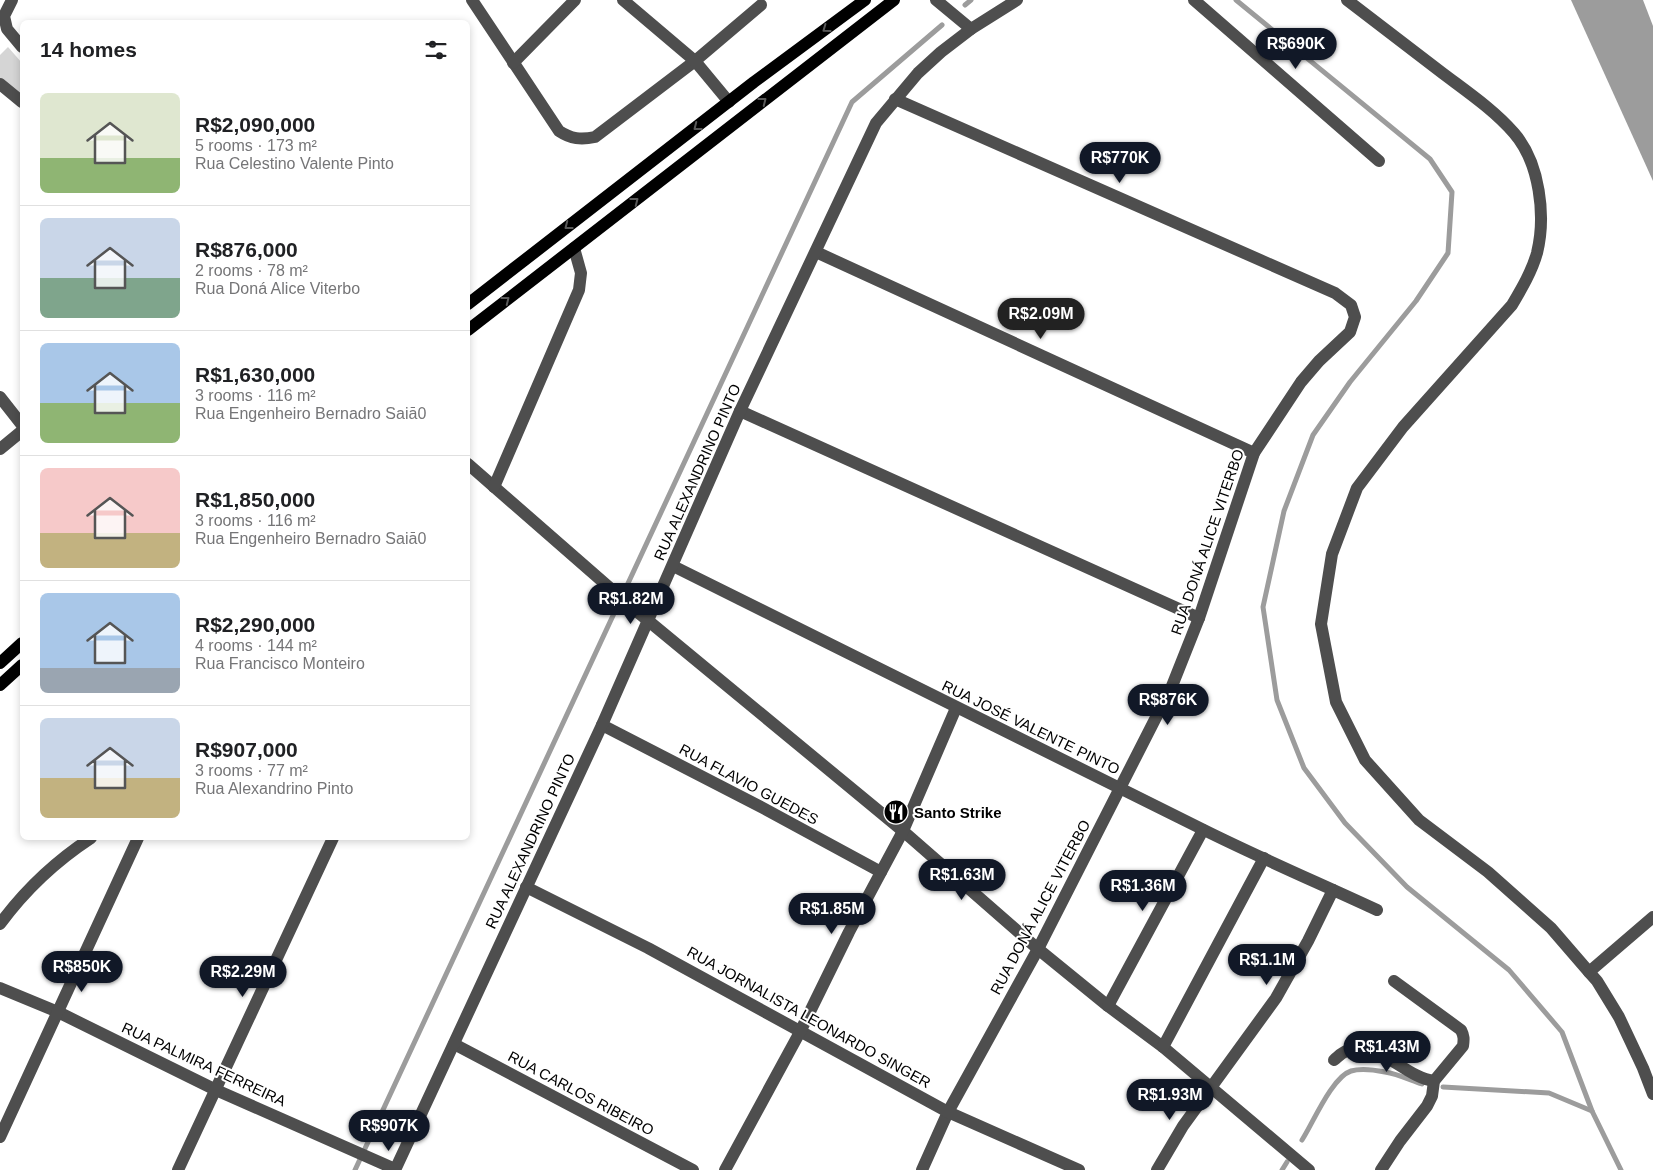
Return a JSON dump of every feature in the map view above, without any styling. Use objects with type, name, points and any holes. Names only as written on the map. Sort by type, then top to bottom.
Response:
[{"type":"main road","points":[[470,302],[729,102],[866,0]]},
{"type":"main road","points":[[470,328],[894,0]]},
{"type":"main road","points":[[0,663],[20,650]]},
{"type":"main road","points":[[0,685],[20,672]]},
{"type":"street","points":[[12,0],[4,16],[7,29],[20,45]]},
{"type":"street","points":[[472,0],[559,131],[568,137],[581,140],[595,137],[695,61],[761,5]]},
{"type":"street","points":[[514,63],[574,0]]},
{"type":"street","points":[[623,0],[695,61],[729,102]]},
{"type":"street","points":[[936,0],[971,29]]},
{"type":"street","name":"RUA ALEXANDRINO PINTO","points":[[395,1170],[602,725],[740,411],[876,123],[918,73],[941,52],[971,29],[1017,0]]},
{"type":"street","points":[[1194,0],[1379,161]]},
{"type":"street","points":[[1347,0],[1485,105],[1515,134],[1532,162],[1539,191],[1540,225],[1537,253],[1526,281],[1512,305],[1403,427],[1358,488],[1332,554],[1321,624],[1336,702],[1365,760],[1419,820],[1488,872],[1550,928],[1597,981],[1619,1017],[1653,1094]]},
{"type":"street","points":[[0,84],[20,100]]},
{"type":"street","name":"RUA DONÁ ALICE VITERBO","points":[[895,99],[1334,293],[1351,305],[1355,317],[1350,332],[1319,361],[1301,382],[1254,453],[1199,618],[1172,686],[1038,949],[948,1112],[922,1170]]},
{"type":"street","points":[[494,487],[579,290],[581,273],[574,248]]},
{"type":"street","points":[[816,252],[1254,453]]},
{"type":"street","points":[[0,397],[20,422]]},
{"type":"street","points":[[740,411],[1199,618]]},
{"type":"street","points":[[0,449],[20,433]]},
{"type":"street","points":[[470,466],[648,621],[902,831],[1038,949],[1108,1006],[1163,1047],[1309,1170]]},
{"type":"street","name":"RUA JOSÉ VALENTE PINTO","points":[[673,566],[1120,790],[1150,802],[1203,830],[1377,910]]},
{"type":"street","points":[[725,1170],[800,1032],[902,831],[956,708]]},
{"type":"street","name":"RUA FLAVIO GUEDES","points":[[602,725],[763,808],[881,872]]},
{"type":"street","points":[[1108,1006],[1203,830]]},
{"type":"street","points":[[0,924],[33,884],[88,840]]},
{"type":"street","points":[[0,1136],[137,840]]},
{"type":"street","points":[[178,1170],[332,840]]},
{"type":"street","points":[[1163,1047],[1264,858]]},
{"type":"street","name":"RUA JORNALISTA LEONARDO SINGER","points":[[526,887],[648,948],[948,1112],[1079,1170]]},
{"type":"street","points":[[1157,1170],[1183,1126],[1276,998],[1308,941],[1333,890]]},
{"type":"street","points":[[1589,972],[1653,916]]},
{"type":"street","points":[[1381,1170],[1427,1106],[1432,1096],[1434,1081],[1463,1046],[1464,1034],[1394,981]]},
{"type":"street","name":"RUA PALMIRA FERREIRA","points":[[0,988],[58,1012],[216,1090],[395,1170]]},
{"type":"street","name":"RUA CARLOS RIBEIRO","points":[[454,1044],[693,1170]]},
{"type":"street","points":[[1334,1060],[1346,1051],[1373,1052],[1421,1077],[1434,1081]]},
{"type":"shaded area","points":[[1571,0],[1643,0],[1653,26],[1653,181]]},
{"type":"shaded area","points":[[8,47],[20,61],[20,93],[0,78],[0,55]]},
{"type":"waterway","points":[[965,5],[971,0]]},
{"type":"waterway","points":[[1236,0],[1430,159],[1452,192],[1448,253],[1416,301],[1350,382],[1313,435],[1284,511],[1263,607],[1277,700],[1304,768],[1345,823],[1407,887],[1509,970],[1562,1032],[1592,1111]]},
{"type":"waterway","points":[[355,1170],[852,102],[942,25]]},
{"type":"waterway","points":[[1302,1140],[1330,1091],[1344,1075],[1351,1071],[1364,1069],[1381,1071],[1422,1084]]},
{"type":"waterway","points":[[1443,1087],[1549,1093],[1592,1111],[1621,1170]]},
{"type":"waterway","points":[[1282,1170],[1287,1162]]},
{"type":"place","name":"Santo Strike","points":[[896,812]]}]
